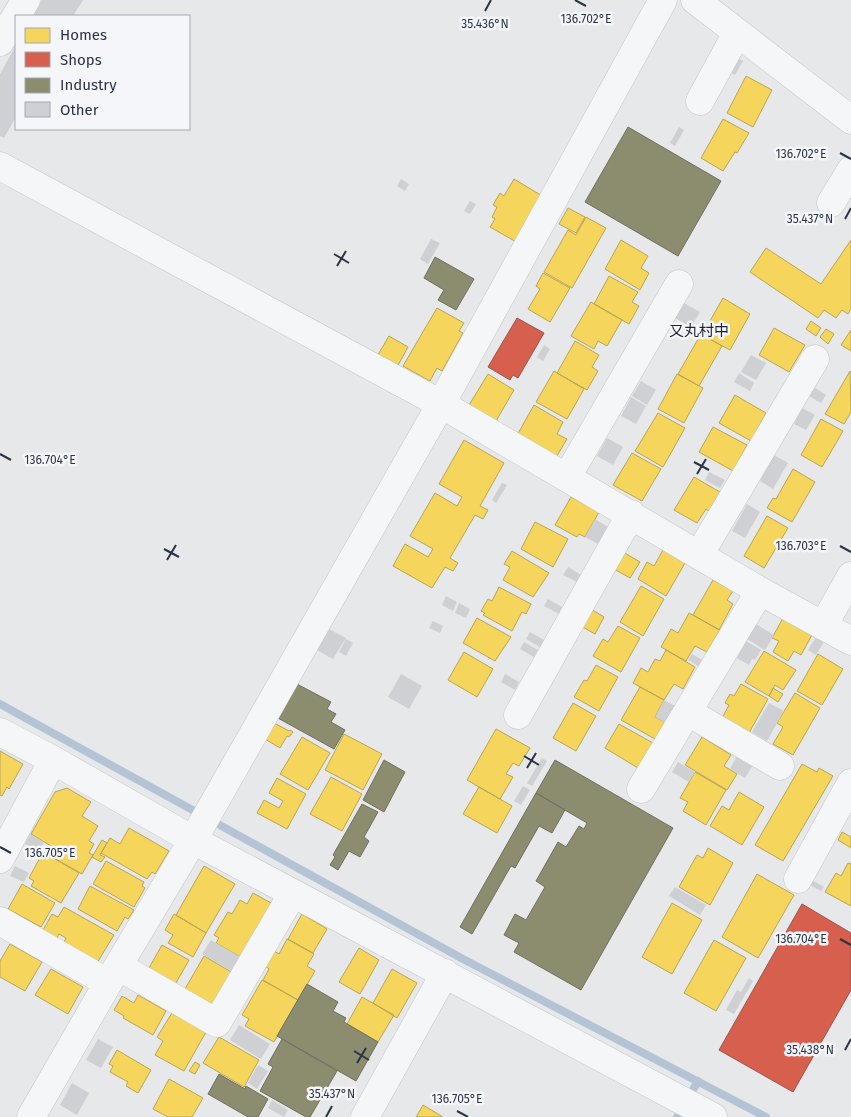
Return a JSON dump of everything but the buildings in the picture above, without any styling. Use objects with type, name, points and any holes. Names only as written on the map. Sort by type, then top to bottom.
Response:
[{"type":"street","points":[[17,15],[26,0]]},
{"type":"street","points":[[31,1117],[193,840],[441,404],[663,0]]},
{"type":"street","points":[[694,0],[851,120]]},
{"type":"street","points":[[0,42],[15,18]]},
{"type":"street","points":[[700,101],[737,33]]},
{"type":"street","points":[[0,166],[441,404],[699,555],[851,641]]},
{"type":"street","points":[[831,203],[851,170]]},
{"type":"street","points":[[567,477],[679,284]]},
{"type":"street","points":[[699,555],[815,358]]},
{"type":"street","points":[[518,715],[631,514]]},
{"type":"street","points":[[823,626],[851,576]]},
{"type":"street","points":[[641,789],[760,590]]},
{"type":"street","points":[[688,712],[780,766]]},
{"type":"street","points":[[0,732],[193,840],[713,1117]]},
{"type":"street","points":[[0,859],[53,760]]},
{"type":"street","points":[[798,879],[851,783]]},
{"type":"street","points":[[0,922],[216,1023],[294,893]]},
{"type":"street","points":[[364,1117],[445,974]]},
{"type":"waterway","points":[[0,704],[463,959],[766,1117]]},
{"type":"waterway","points":[[677,1117],[698,1081]]},
{"type":"district","name":"又丸村中","points":[[699,331]]}]
